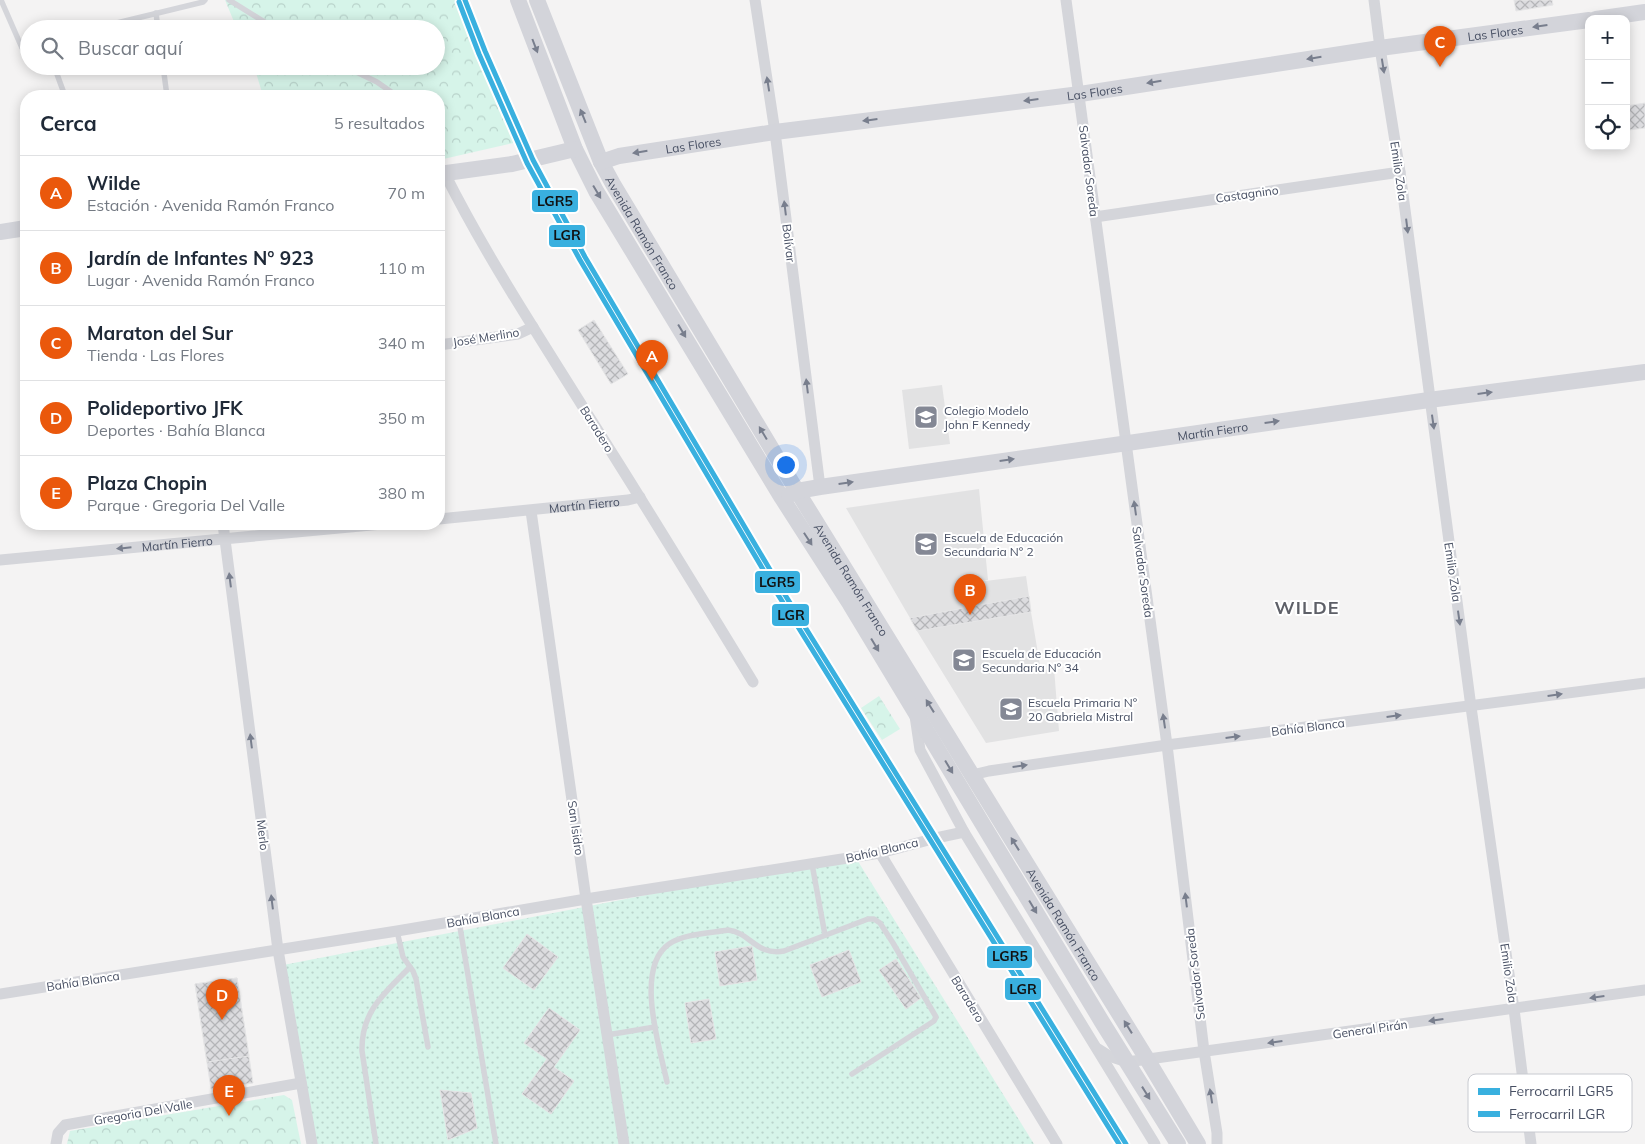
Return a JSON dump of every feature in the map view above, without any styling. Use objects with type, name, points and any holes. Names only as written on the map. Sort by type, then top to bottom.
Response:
[{"type":"main road","name":"Avenida Ramón Franco","points":[[518,0],[575,149],[596,191],[782,498],[850,604],[1178,1144]]},
{"type":"main road","name":"Avenida Ramón Franco","points":[[537,0],[601,162],[622,200],[797,490],[1198,1144]]},
{"type":"main road","points":[[1624,15],[1645,12]]},
{"type":"main road","name":"Las Flores","points":[[601,162],[619,156],[775,132],[1080,94],[1380,48],[1585,21]]},
{"type":"main road","points":[[445,172],[512,164],[575,149]]},
{"type":"main road","points":[[0,232],[20,229]]},
{"type":"main road","name":"Martín Fierro","points":[[782,498],[797,490],[1126,442],[1645,372]]},
{"type":"street","name":"Bolívar","points":[[755,0],[775,132],[820,487]]},
{"type":"street","name":"Salvador Soreda","points":[[1066,0],[1167,745],[1204,1051],[1218,1133],[1217,1144]]},
{"type":"street","name":"Emilio Zola","points":[[1374,0],[1400,172],[1522,1074]]},
{"type":"street","name":"Castagnino","points":[[1095,217],[1400,172]]},
{"type":"street","name":"Baradero","points":[[445,177],[533,327],[640,496],[753,682]]},
{"type":"street","name":"José Merlino","points":[[445,344],[518,334],[533,327]]},
{"type":"street","name":"Martín Fierro","points":[[445,518],[628,500],[640,496]]},
{"type":"street","name":"San Isidro","points":[[530,510],[586,899],[624,1144]]},
{"type":"street","name":"Merlo","points":[[223,530],[278,950],[312,1144]]},
{"type":"street","name":"Martín Fierro","points":[[0,560],[314,530]]},
{"type":"street","name":"Bahía Blanca","points":[[972,775],[1167,745],[1645,683]]},
{"type":"street","points":[[915,711],[920,750],[964,832],[1098,1049],[1154,1144]]},
{"type":"street","name":"Bahía Blanca","points":[[0,994],[397,932],[586,899],[880,853],[964,832]]},
{"type":"street","name":"Baradero","points":[[880,853],[1056,1144]]},
{"type":"street","name":"General Pirán","points":[[1127,1062],[1645,990]]},
{"type":"street","points":[[1098,1049],[1114,1058],[1127,1062]]},
{"type":"street","name":"Gregoria Del Valle","points":[[56,1144],[58,1133],[65,1125],[301,1083]]},
{"type":"lane","points":[[2,0],[20,43]]},
{"type":"lane","points":[[128,20],[205,0]]},
{"type":"lane","points":[[229,0],[261,20]]},
{"type":"lane","points":[[156,13],[157,20]]},
{"type":"lane","points":[[57,75],[63,90]]},
{"type":"lane","points":[[164,75],[166,90]]},
{"type":"lane","points":[[363,75],[389,90]]},
{"type":"lane","points":[[812,864],[825,935]]},
{"type":"lane","points":[[667,1082],[655,1027],[650,991],[657,960],[661,952],[669,944],[682,938],[728,930],[734,931],[757,947],[774,953],[784,952],[868,918],[880,923],[936,1017],[934,1021],[852,1074]]},
{"type":"lane","points":[[459,921],[496,1144]]},
{"type":"lane","points":[[397,932],[403,957],[416,978],[428,1047]]},
{"type":"lane","points":[[376,1144],[362,1051],[362,1039],[368,1017],[377,1001],[410,967]]},
{"type":"lane","points":[[607,1035],[655,1027]]},
{"type":"shaded area","name":"Colegio Modelo John F Kennedy","points":[[942,385],[950,444],[909,449],[902,390]]},
{"type":"shaded area","name":"Escuela de Educación Secundaria N° 2","points":[[979,489],[988,580],[969,583],[1026,576],[1029,596],[910,618],[846,508]]},
{"type":"shaded area","name":"Escuela Primaria N° 20 Gabriela Mistral","points":[[1031,612],[1041,671],[1054,668],[1059,731],[986,743],[917,631]]},
{"type":"green space","points":[[225,0],[465,0],[526,140],[445,159],[445,90],[261,90],[257,75],[445,75],[445,20],[233,20]]},
{"type":"green space","points":[[879,696],[900,729],[882,740],[861,708]]},
{"type":"green space","points":[[854,855],[1034,1144],[309,1144],[278,966]]},
{"type":"green space","points":[[284,1095],[292,1100],[301,1144],[67,1144],[70,1131]]},
{"type":"building","points":[[1514,0],[1552,0],[1553,5],[1516,11]]},
{"type":"building","points":[[1645,103],[1645,128],[1630,130],[1630,105]]},
{"type":"building","points":[[594,320],[628,374],[611,384],[578,330]]},
{"type":"building","points":[[1029,596],[1031,612],[917,631],[910,618]]},
{"type":"building","points":[[527,934],[558,957],[534,990],[503,968]]},
{"type":"building","points":[[752,946],[757,980],[720,986],[715,952]]},
{"type":"building","points":[[849,950],[861,982],[822,997],[810,965]]},
{"type":"building","points":[[896,959],[921,998],[906,1009],[879,970]]},
{"type":"building","points":[[237,978],[253,1083],[211,1089],[195,984]]},
{"type":"building","points":[[237,978],[249,1056],[207,1062],[195,984]]},
{"type":"building","points":[[709,999],[716,1039],[691,1043],[685,1003]]},
{"type":"building","points":[[549,1008],[580,1030],[554,1067],[574,1081],[551,1114],[522,1094],[547,1059],[524,1043]]},
{"type":"building","points":[[440,1090],[471,1093],[477,1128],[448,1140]]},
{"type":"rail line","name":"LGR5","points":[[465,0],[485,51],[533,160],[585,257],[782,590],[1126,1144]]},
{"type":"rail line","name":"LGR","points":[[459,2],[479,54],[527,163],[580,260],[777,593],[1119,1144]]},
{"type":"place","name":"Maraton del Sur","points":[[1440,67]]},
{"type":"place","name":"Wilde","points":[[652,381]]},
{"type":"place","name":"Colegio Modelo John F Kennedy","points":[[926,417]]},
{"type":"place","name":"Escuela de Educación Secundaria N° 2","points":[[926,544]]},
{"type":"place","name":"Jardín de Infantes N° 923","points":[[970,615]]},
{"type":"place","name":"Escuela de Educación Secundaria N° 34","points":[[964,660]]},
{"type":"place","name":"Escuela Primaria N° 20 Gabriela Mistral","points":[[1011,709]]},
{"type":"place","name":"Polideportivo JFK","points":[[222,1020]]},
{"type":"place","name":"Plaza Chopin","points":[[229,1116]]},
{"type":"district","name":"WILDE","points":[[1307,607]]}]
